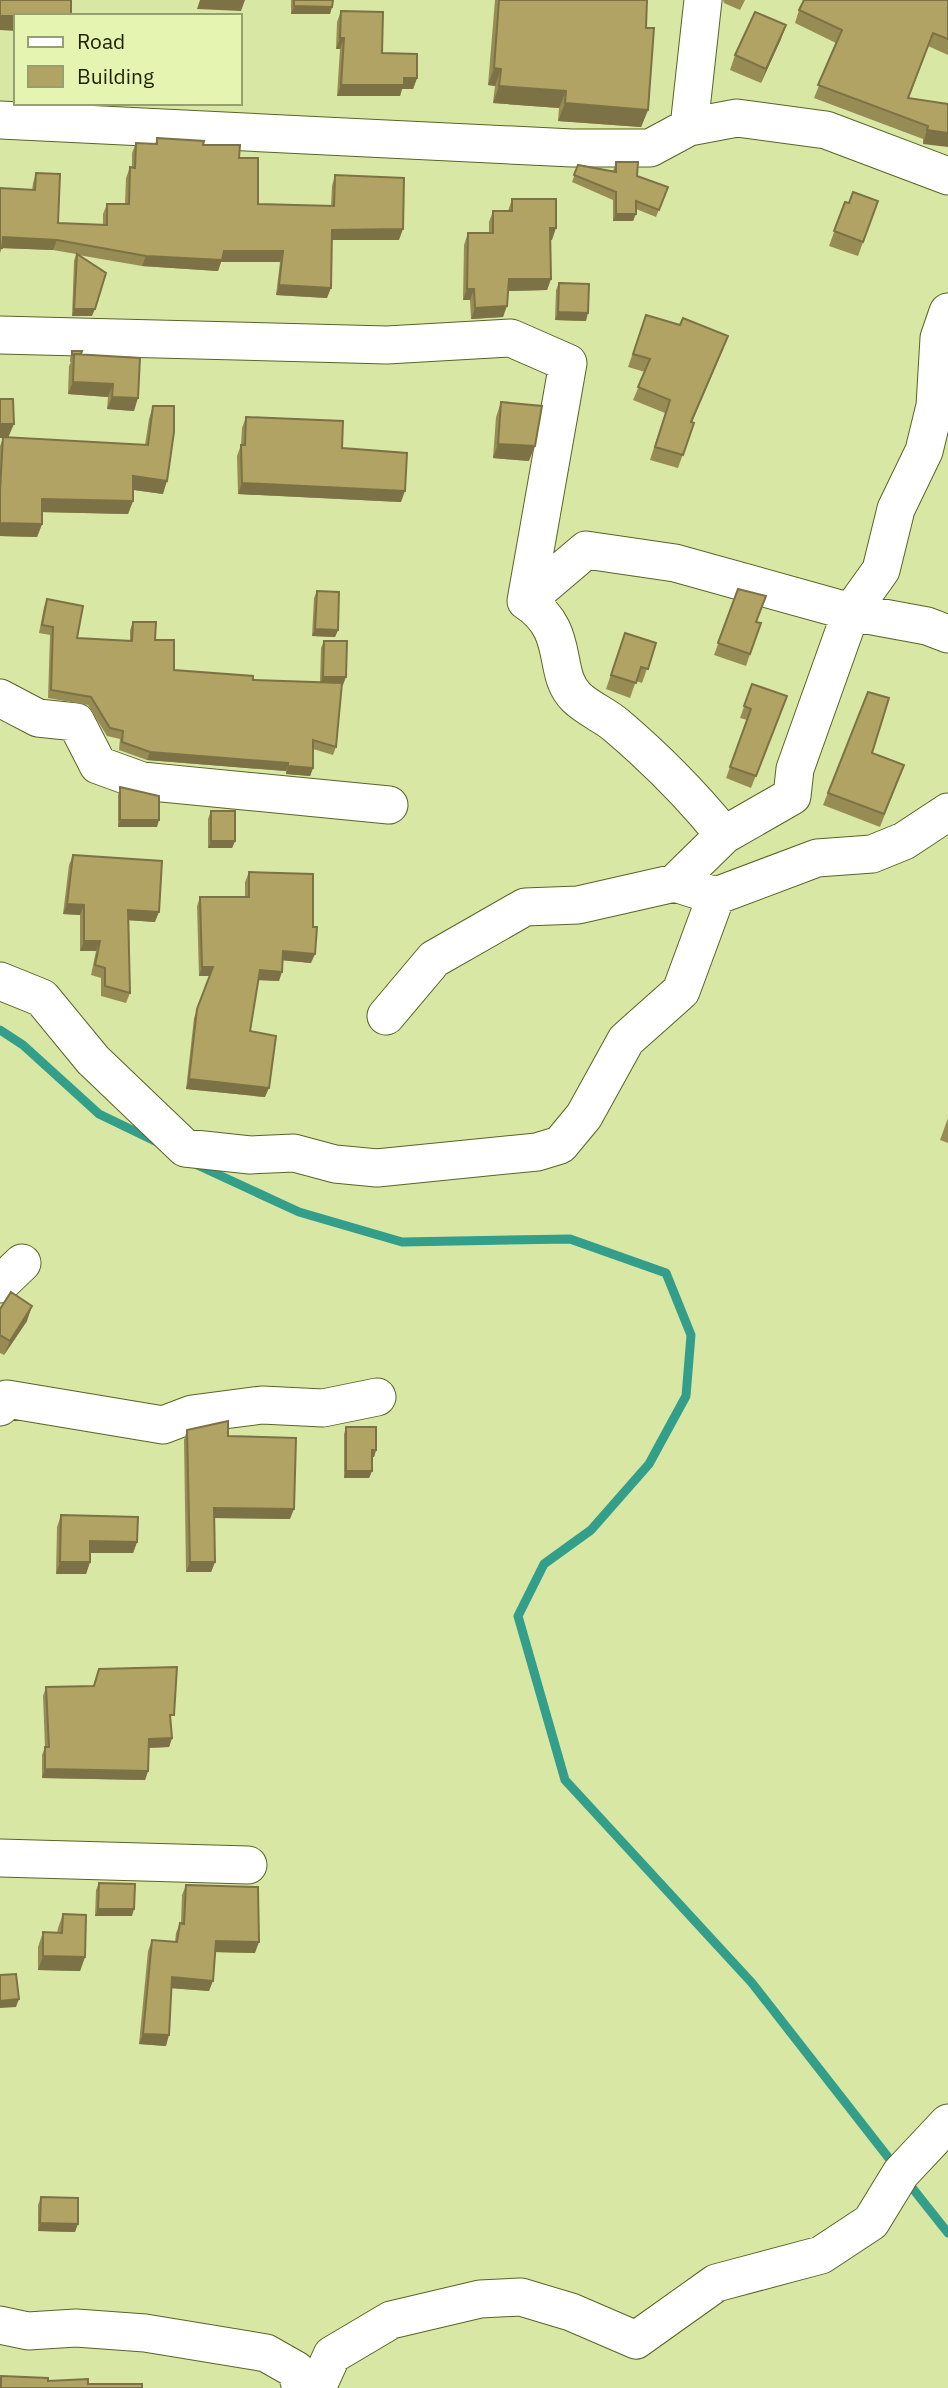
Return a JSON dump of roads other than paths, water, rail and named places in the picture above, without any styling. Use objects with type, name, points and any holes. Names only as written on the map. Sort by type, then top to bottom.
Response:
[{"type":"street","points":[[689,127],[703,0]]},
{"type":"street","points":[[0,120],[572,148],[650,148],[689,127],[737,118],[826,130],[948,176]]},
{"type":"street","points":[[675,883],[724,835],[792,796],[795,769],[851,612],[881,570],[896,509],[923,451],[935,406],[939,338],[948,312]]},
{"type":"street","points":[[0,335],[387,345],[511,338],[568,363],[526,601]]},
{"type":"street","points":[[526,601],[586,550],[675,563],[851,612],[941,624]]},
{"type":"street","points":[[526,601],[542,611],[555,632],[567,681],[575,696],[613,722],[680,782],[724,835]]},
{"type":"street","points":[[0,698],[38,718],[76,722],[98,765],[142,781],[388,805]]},
{"type":"street","points":[[386,1016],[434,958],[525,907],[578,905],[675,883],[716,896],[817,858],[872,854],[904,841],[948,812]]},
{"type":"street","points":[[0,981],[42,998],[93,1060],[185,1148],[250,1154],[294,1153],[335,1164],[377,1168],[537,1152],[560,1145],[584,1116],[626,1040],[681,991],[716,896]]},
{"type":"street","points":[[0,1407],[7,1399],[163,1425],[192,1414],[262,1405],[323,1408],[377,1397]]},
{"type":"street","points":[[0,1858],[248,1865]]},
{"type":"street","points":[[317,2388],[332,2354],[391,2320],[480,2299],[522,2297],[571,2312],[636,2340],[716,2283],[821,2255],[871,2222],[901,2173],[948,2123]]},
{"type":"street","points":[[0,2325],[28,2331],[76,2328],[145,2333],[266,2353],[296,2370],[301,2388]]},
{"type":"waterway","points":[[0,1030],[23,1045],[99,1114],[157,1142]]},
{"type":"waterway","points":[[193,1163],[299,1212],[402,1242],[570,1239],[666,1273],[691,1335],[686,1396],[649,1464],[591,1530],[544,1564],[518,1616],[565,1780],[752,1983],[895,2166]]},
{"type":"waterway","points":[[906,2180],[948,2233]]}]
